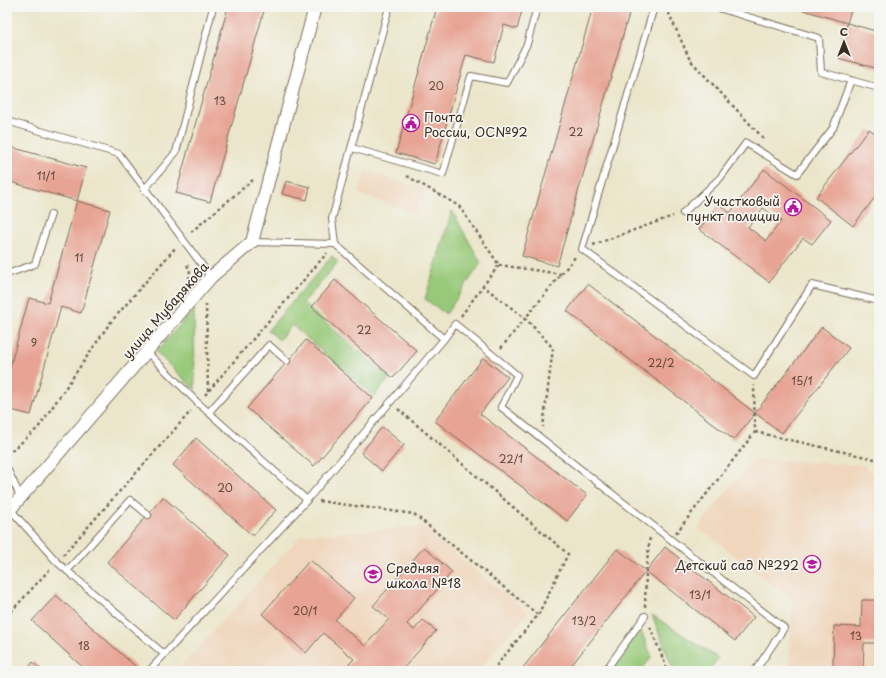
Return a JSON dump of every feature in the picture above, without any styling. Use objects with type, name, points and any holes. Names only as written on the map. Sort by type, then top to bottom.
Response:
[{"type":"street","points":[[252,242],[315,7]]},
{"type":"street","name":"улица Мубарякова","points":[[9,511],[20,496],[211,277],[252,242]]},
{"type":"lane","points":[[144,190],[176,152],[213,7]]},
{"type":"lane","points":[[335,244],[332,219],[389,7]]},
{"type":"lane","points":[[352,148],[443,174],[471,76],[507,83],[527,44],[537,7]]},
{"type":"lane","points":[[654,7],[582,250],[754,376],[812,284],[879,302]]},
{"type":"lane","points":[[715,7],[819,38],[821,72],[879,88]]},
{"type":"lane","points":[[683,213],[720,178],[746,143],[797,174],[833,128],[851,80]]},
{"type":"lane","points":[[7,121],[119,154],[144,190],[211,277]]},
{"type":"lane","points":[[7,274],[35,264],[51,214]]},
{"type":"lane","points":[[252,242],[335,244],[444,339]]},
{"type":"lane","points":[[149,671],[307,500],[444,339],[455,324],[517,375],[501,407],[784,628],[755,671]]},
{"type":"lane","points":[[209,412],[269,344],[288,361]]},
{"type":"lane","points":[[147,352],[198,403],[307,500]]},
{"type":"lane","points":[[7,468],[20,496]]},
{"type":"lane","points":[[67,571],[130,500],[148,515]]},
{"type":"lane","points":[[9,511],[57,562],[164,654]]},
{"type":"lane","points":[[605,671],[645,616]]},
{"type":"path","points":[[666,7],[690,60],[766,142]]},
{"type":"path","points":[[392,160],[398,170],[459,206],[499,265],[561,274]]},
{"type":"path","points":[[494,356],[582,250],[683,213]]},
{"type":"path","points":[[7,616],[208,392],[335,244]]},
{"type":"path","points":[[176,246],[180,252]]},
{"type":"path","points":[[183,258],[190,270],[188,286]]},
{"type":"path","points":[[455,324],[499,265]]},
{"type":"path","points":[[483,286],[526,319],[553,348],[541,438]]},
{"type":"path","points":[[205,299],[208,392]]},
{"type":"path","points":[[671,540],[755,432],[754,376]]},
{"type":"path","points":[[390,402],[568,554],[538,615],[492,671]]},
{"type":"path","points":[[755,432],[879,460]]},
{"type":"path","points":[[307,500],[414,514],[538,615]]},
{"type":"path","points":[[651,524],[646,571],[645,616],[668,671]]},
{"type":"shaded area","points":[[365,171],[424,189],[416,213],[359,194]]},
{"type":"shaded area","name":"Детский сад №292","points":[[752,459],[863,465],[879,479],[879,671],[789,671],[793,600],[698,528]]},
{"type":"shaded area","name":"Средняя школа №18","points":[[422,527],[528,613],[477,671],[177,671],[301,535]]},
{"type":"green space","points":[[452,211],[481,263],[446,314],[425,299]]},
{"type":"green space","points":[[332,256],[338,262],[303,303],[390,378],[374,396],[292,325],[279,340],[268,330]]},
{"type":"green space","points":[[194,309],[195,390],[156,352]]},
{"type":"green space","points":[[652,615],[718,658],[709,671],[674,671]]},
{"type":"green space","points":[[640,629],[652,657],[640,671],[608,671]]},
{"type":"building","points":[[228,7],[265,7],[210,202],[176,193]]},
{"type":"building","points":[[437,7],[523,7],[517,29],[504,25],[494,62],[466,55],[435,164],[396,153]]},
{"type":"building","points":[[593,7],[631,7],[557,266],[522,256]]},
{"type":"building","points":[[793,7],[852,7],[847,23]]},
{"type":"building","points":[[847,23],[879,32],[879,69],[838,58]]},
{"type":"building","points":[[869,129],[879,136],[879,192],[853,226],[816,197]]},
{"type":"building","points":[[7,146],[86,168],[77,201],[7,181]]},
{"type":"building","points":[[764,169],[831,220],[812,244],[803,238],[769,282],[699,229],[719,204],[730,213]],"holes":[[[763,208],[781,221],[766,241],[748,227]]]},
{"type":"building","points":[[286,181],[310,187],[307,200],[282,194]]},
{"type":"building","points":[[77,201],[110,210],[81,313],[61,307],[31,415],[7,409],[7,378],[29,298],[48,303]]},
{"type":"building","points":[[335,280],[417,351],[393,378],[312,307]]},
{"type":"building","points":[[588,284],[755,413],[734,440],[567,311]]},
{"type":"building","points":[[822,327],[849,348],[782,433],[755,413]]},
{"type":"building","points":[[306,340],[373,398],[314,466],[247,408]]},
{"type":"building","points":[[483,358],[508,377],[480,414],[587,495],[567,521],[435,421]]},
{"type":"building","points":[[382,427],[404,445],[382,471],[361,453]]},
{"type":"building","points":[[196,438],[276,510],[253,536],[173,465]]},
{"type":"building","points":[[163,497],[230,555],[174,620],[107,562]]},
{"type":"building","points":[[424,547],[452,572],[407,624],[414,630],[423,620],[436,631],[401,671],[373,671],[369,667],[366,671],[352,671],[347,666],[354,659],[323,633],[306,653],[262,614],[310,560],[354,598],[335,620],[365,646],[389,619],[373,606]]},
{"type":"building","points":[[665,547],[754,617],[735,641],[646,571]]},
{"type":"building","points":[[617,549],[646,571],[567,671],[524,671],[522,669]]},
{"type":"building","points":[[56,595],[137,668],[134,671],[87,671],[32,621]]},
{"type":"building","points":[[862,600],[879,600],[879,643],[864,643],[863,671],[833,670],[834,626],[861,627]]},
{"type":"building","points":[[33,662],[43,671],[26,671]]},
{"type":"place","name":"Почта России, ОС№92","points":[[411,123]]},
{"type":"place","name":"Участковый пункт полиции","points":[[793,207]]},
{"type":"place","name":"Детский сад №292","points":[[812,564]]},
{"type":"place","name":"Средняя школа №18","points":[[373,574]]}]
